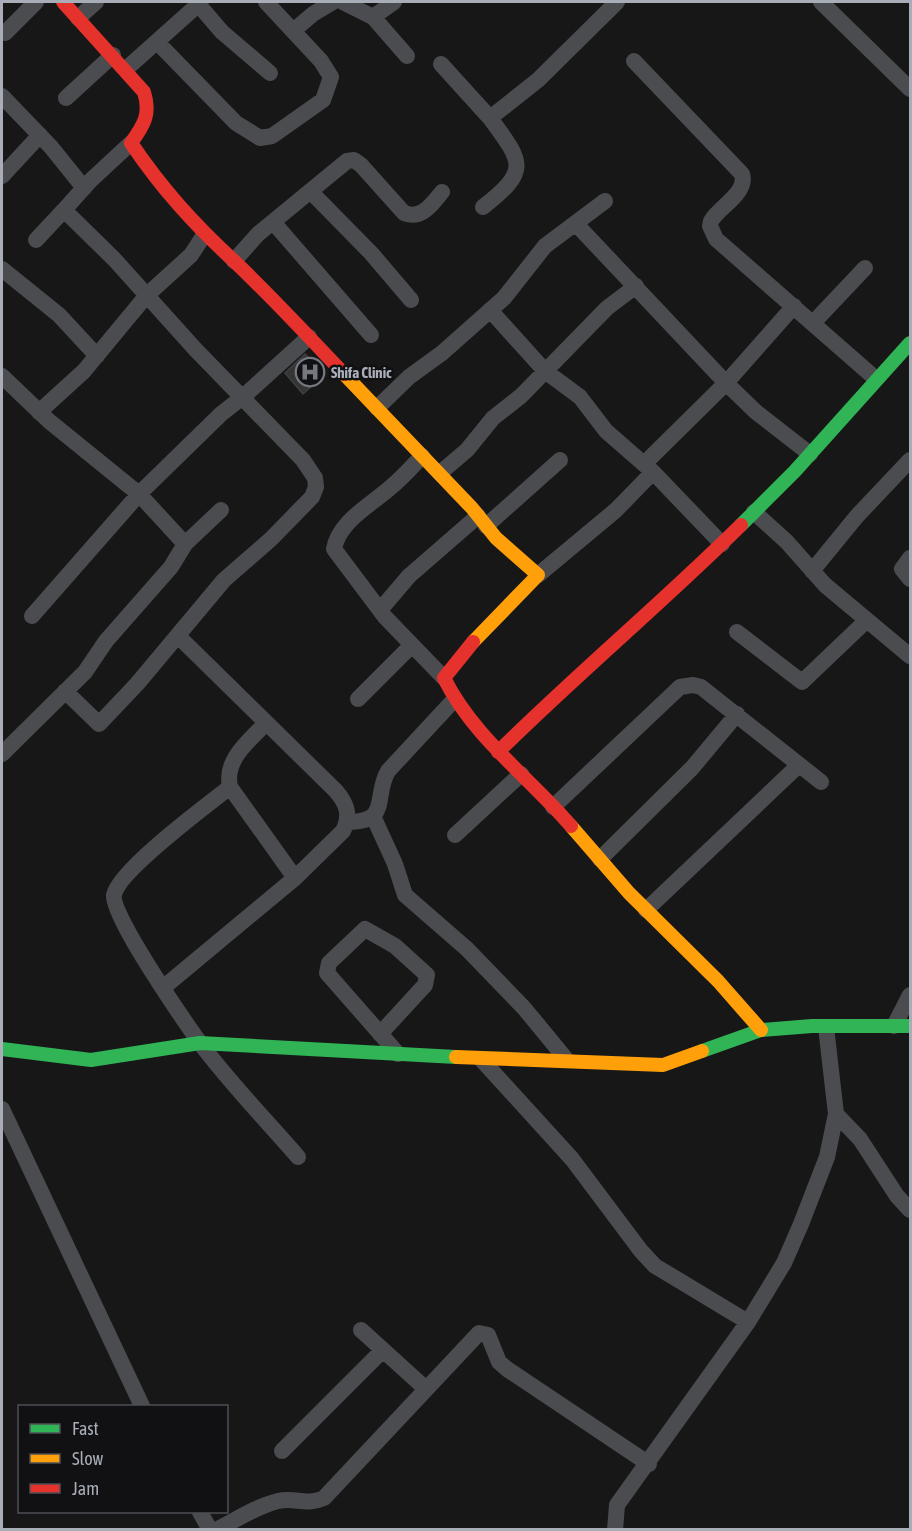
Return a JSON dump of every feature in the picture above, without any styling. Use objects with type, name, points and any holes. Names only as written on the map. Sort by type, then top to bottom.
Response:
[{"type":"street","points":[[5,33],[36,2]]},
{"type":"street","points":[[36,240],[131,142],[147,120],[150,111],[144,92],[126,69],[63,2]]},
{"type":"street","points":[[78,18],[96,2]]},
{"type":"street","points":[[158,42],[236,123],[260,138],[272,136],[323,100],[329,89],[331,77],[321,61],[266,2]]},
{"type":"street","points":[[293,31],[313,14],[333,2]]},
{"type":"street","points":[[343,2],[373,17],[407,56]]},
{"type":"street","points":[[373,17],[394,2]]},
{"type":"street","points":[[490,118],[538,80],[617,2]]},
{"type":"street","points":[[822,2],[910,89]]},
{"type":"street","points":[[126,69],[200,3],[222,32],[270,73]]},
{"type":"street","points":[[66,98],[113,55]]},
{"type":"street","points":[[634,61],[742,174],[742,188],[711,221],[710,226],[716,238],[876,379]]},
{"type":"street","points":[[441,64],[490,118],[510,145],[518,162],[517,172],[509,185],[483,207]]},
{"type":"street","points":[[2,96],[40,135],[84,188]]},
{"type":"street","points":[[2,176],[40,135]]},
{"type":"street","points":[[131,142],[151,173],[204,235],[234,261],[309,337],[440,473],[496,538],[538,575]]},
{"type":"street","points":[[234,261],[258,234],[347,161],[354,160],[376,178],[404,213],[412,216],[419,215],[442,192]]},
{"type":"street","points":[[311,192],[371,253],[411,300]]},
{"type":"street","points":[[377,408],[409,377],[442,353],[504,298],[545,246],[605,201]]},
{"type":"street","points":[[64,210],[303,460],[315,478],[316,487],[312,497],[271,539],[224,580],[178,636],[99,724],[65,692]]},
{"type":"street","points":[[273,222],[371,335]]},
{"type":"street","points":[[576,224],[726,383],[756,412],[810,454]]},
{"type":"street","points":[[39,412],[97,356],[147,295],[190,255],[204,235]]},
{"type":"street","points":[[813,323],[865,268]]},
{"type":"street","points":[[2,269],[59,315],[97,356]]},
{"type":"street","points":[[440,473],[468,450],[493,418],[521,396],[607,308],[636,286]]},
{"type":"street","points":[[444,678],[461,654],[538,575],[616,510],[649,468],[794,306]]},
{"type":"street","points":[[490,310],[545,371],[580,397],[606,431],[649,468],[722,544]]},
{"type":"street","points":[[32,616],[139,494],[221,414],[309,337]]},
{"type":"street","points":[[498,752],[566,685],[680,585],[722,544],[810,454],[876,379],[908,351]]},
{"type":"street","points":[[2,376],[39,412],[139,494],[185,544]]},
{"type":"street","points":[[422,456],[393,486],[344,526],[336,538],[334,549],[337,557],[411,646],[444,678],[453,701],[498,752],[554,807],[646,910],[703,965],[762,1030]]},
{"type":"street","points":[[380,610],[409,576],[560,460]]},
{"type":"street","points":[[812,571],[857,516],[910,460]]},
{"type":"street","points":[[2,754],[85,672],[106,640],[171,567],[185,544],[221,510]]},
{"type":"street","points":[[754,512],[787,542],[812,571],[866,621],[910,656]]},
{"type":"street","points":[[910,558],[902,569],[910,579]]},
{"type":"street","points":[[737,632],[802,682],[866,621]]},
{"type":"street","points":[[164,987],[295,878],[343,831],[348,822],[346,802],[336,791],[265,724],[178,636]]},
{"type":"street","points":[[358,699],[411,646]]},
{"type":"street","points":[[554,807],[680,687],[688,685],[701,687],[820,782]]},
{"type":"street","points":[[348,822],[366,822],[373,816],[382,801],[383,781],[388,771],[453,701]]},
{"type":"street","points":[[600,859],[637,820],[684,777],[736,714]]},
{"type":"street","points":[[265,724],[229,767],[227,775],[230,787],[295,878]]},
{"type":"street","points":[[646,910],[799,765]]},
{"type":"street","points":[[455,835],[521,774]]},
{"type":"street","points":[[230,787],[128,872],[114,895],[114,907],[200,1043],[298,1157]]},
{"type":"street","points":[[373,816],[395,864],[405,895],[476,958],[524,1008],[566,1059]]},
{"type":"street","points":[[380,1034],[425,985],[427,975],[395,946],[365,929],[329,963],[327,973],[380,1034],[398,1054]]},
{"type":"street","points":[[2,1049],[91,1060],[200,1043],[481,1059],[566,1059],[663,1065],[762,1030],[902,1026],[910,995]]},
{"type":"street","points":[[600,1530],[614,1522],[622,1496],[649,1464],[748,1322],[784,1263],[827,1157],[836,1114],[826,1027]]},
{"type":"street","points":[[481,1059],[572,1159],[641,1251],[655,1266],[748,1322]]},
{"type":"street","points":[[2,1109],[141,1405]]},
{"type":"street","points":[[836,1114],[867,1148],[897,1196],[910,1210]]},
{"type":"street","points":[[361,1330],[426,1389]]},
{"type":"street","points":[[216,1530],[270,1503],[282,1500],[312,1504],[324,1498],[479,1333],[483,1332],[488,1335],[499,1362],[507,1369],[649,1464]]},
{"type":"street","points":[[282,1451],[383,1350]]},
{"type":"street","points":[[201,1513],[210,1530]]},
{"type":"building","points":[[305,354],[325,374],[303,394],[285,373]]},
{"type":"traffic: fast","points":[[741,525],[795,471],[910,343]]},
{"type":"traffic: fast","points":[[702,1051],[761,1030],[812,1026],[910,1026]]},
{"type":"traffic: fast","points":[[2,1049],[91,1060],[200,1043],[456,1057]]},
{"type":"traffic: slow","points":[[344,374],[472,508],[496,538],[538,575],[473,642]]},
{"type":"traffic: slow","points":[[571,826],[629,893],[718,981],[761,1030]]},
{"type":"traffic: slow","points":[[456,1057],[663,1065],[702,1051]]},
{"type":"traffic: jam","points":[[63,2],[144,92],[147,107],[145,119],[131,143],[155,176],[192,220],[344,374]]},
{"type":"traffic: jam","points":[[498,752],[741,525]]},
{"type":"traffic: jam","points":[[473,642],[444,678],[456,700],[486,738],[571,826]]},
{"type":"place","name":"Shifa Clinic","points":[[310,372]]}]
